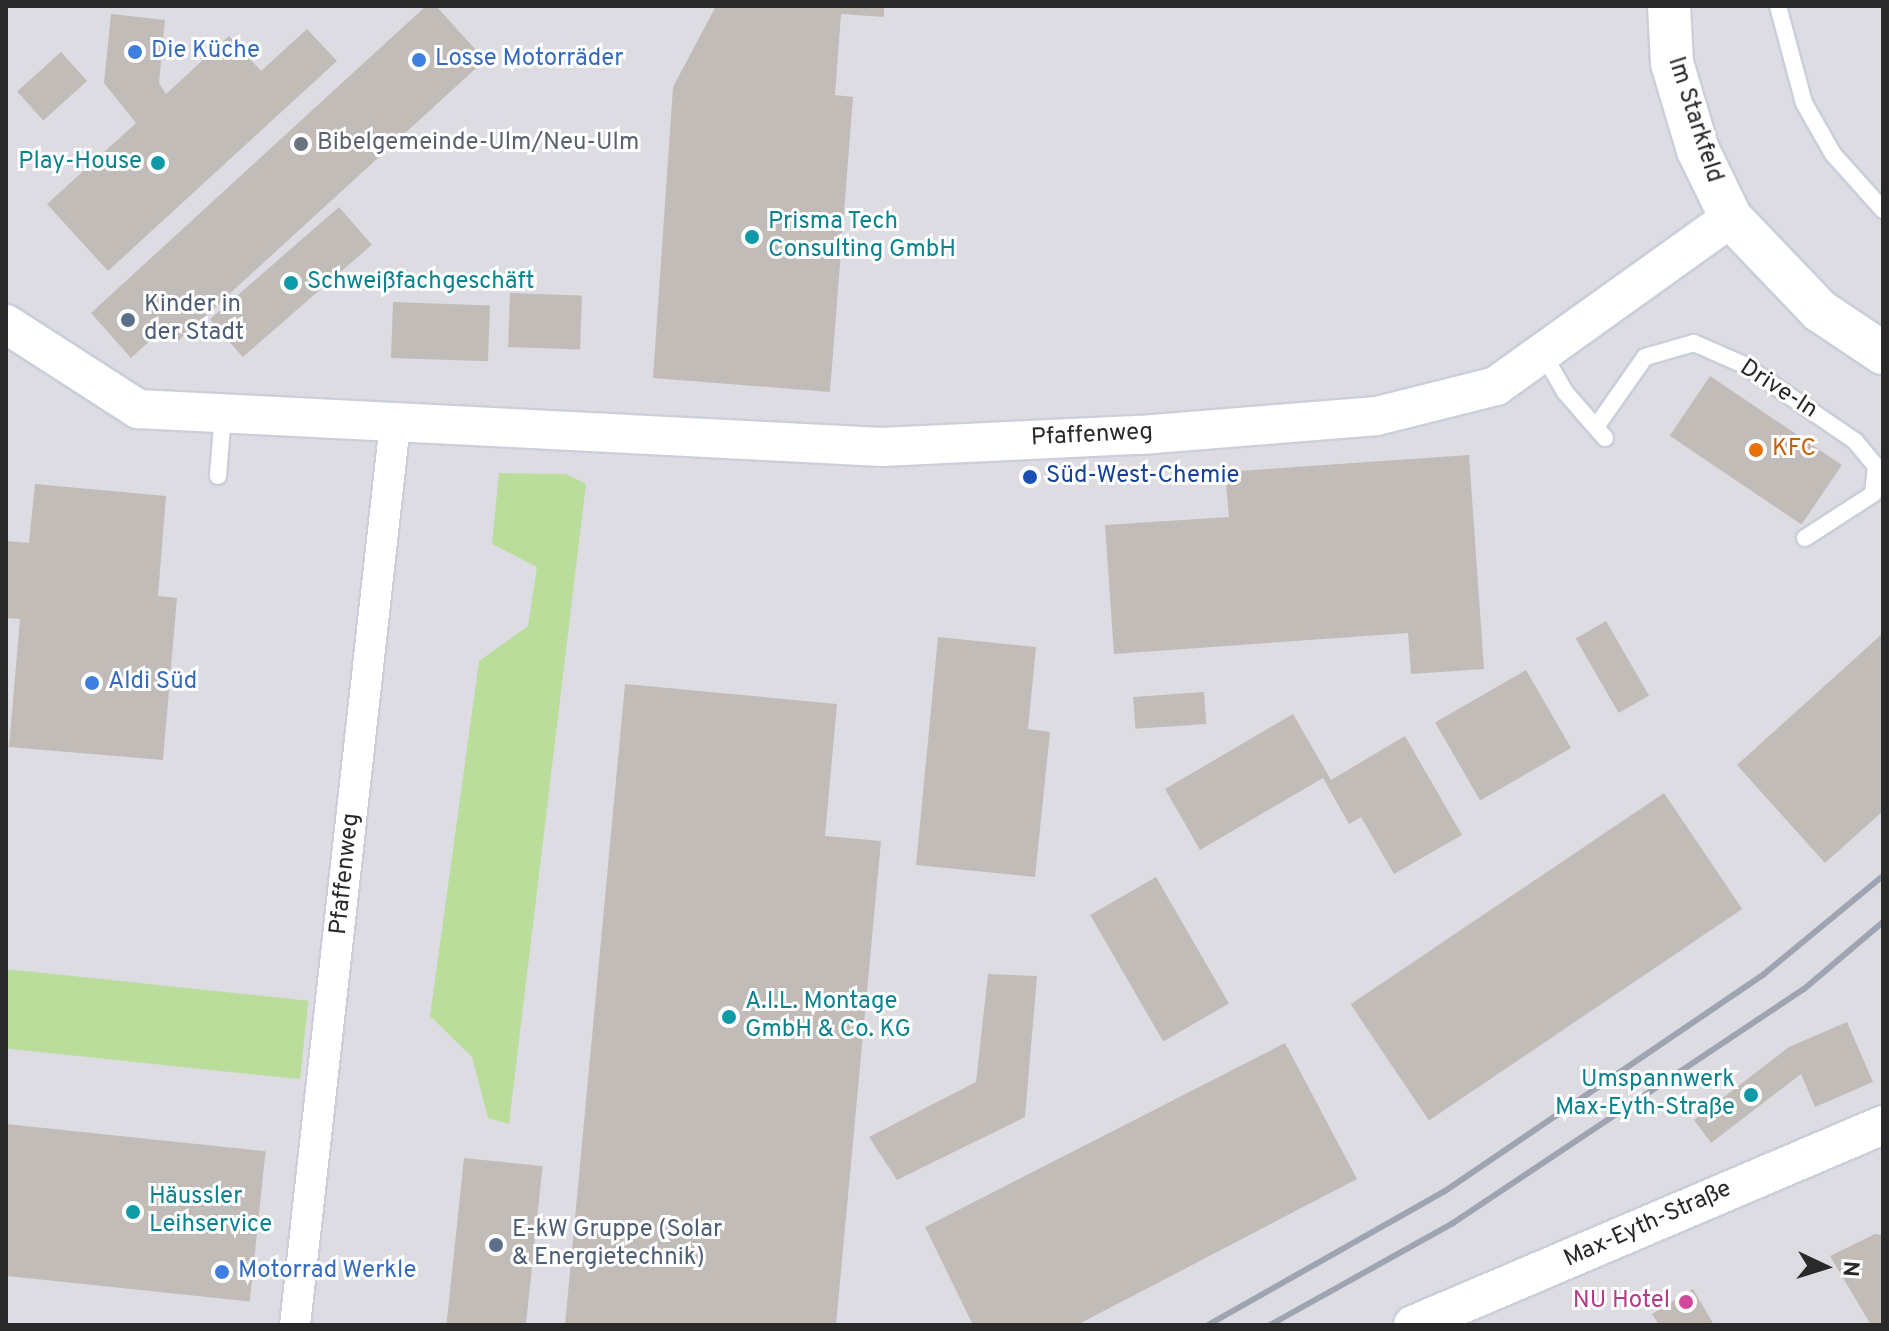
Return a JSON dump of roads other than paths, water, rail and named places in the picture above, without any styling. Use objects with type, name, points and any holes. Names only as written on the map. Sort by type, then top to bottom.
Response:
[{"type":"main road","name":"Im Starkfeld","points":[[1669,6],[1676,77],[1698,150],[1731,218],[1820,311],[1883,353]]},
{"type":"street","name":"Pfaffenweg","points":[[10,324],[138,409],[882,447],[1153,434],[1377,416],[1496,386],[1545,357],[1731,218]]},
{"type":"street","name":"Pfaffenweg","points":[[295,1325],[395,424]]},
{"type":"street","name":"Max-Eyth-Straße","points":[[1413,1325],[1883,1125]]},
{"type":"lane","points":[[1778,6],[1804,103],[1833,154],[1883,210]]},
{"type":"lane","name":"Drive-In","points":[[1545,357],[1601,432],[1645,357],[1694,343],[1744,365],[1855,441],[1876,466],[1873,494],[1805,538]]},
{"type":"lane","points":[[218,476],[223,414]]},
{"type":"railway","points":[[1208,1325],[1445,1191],[1764,974],[1883,876]]},
{"type":"railway","points":[[1270,1325],[1453,1223],[1804,989],[1883,922]]},
{"type":"place","name":"Die Küche","points":[[135,52]]},
{"type":"place","name":"Losse Motorräder","points":[[419,60]]},
{"type":"place","name":"Bibelgemeinde-Ulm/Neu-Ulm","points":[[301,144]]},
{"type":"place","name":"Play-House","points":[[158,163]]},
{"type":"place","name":"Prisma Tech Consulting GmbH","points":[[752,237]]},
{"type":"place","name":"Schweißfachgeschäft","points":[[291,283]]},
{"type":"place","name":"Kinder in der Stadt","points":[[128,320]]},
{"type":"place","name":"KFC","points":[[1756,450]]},
{"type":"place","name":"Süd-West-Chemie","points":[[1030,477]]},
{"type":"place","name":"Aldi Süd","points":[[92,683]]},
{"type":"place","name":"A.I.L. Montage GmbH & Co. KG","points":[[729,1017]]},
{"type":"place","name":"Umspannwerk Max-Eyth-Straße","points":[[1751,1095]]},
{"type":"place","name":"Häussler Leihservice","points":[[133,1212]]},
{"type":"place","name":"E-kW Gruppe (Solar & Energietechnik)","points":[[496,1245]]},
{"type":"place","name":"Motorrad Werkle","points":[[222,1272]]},
{"type":"place","name":"NU Hotel","points":[[1686,1302]]}]
